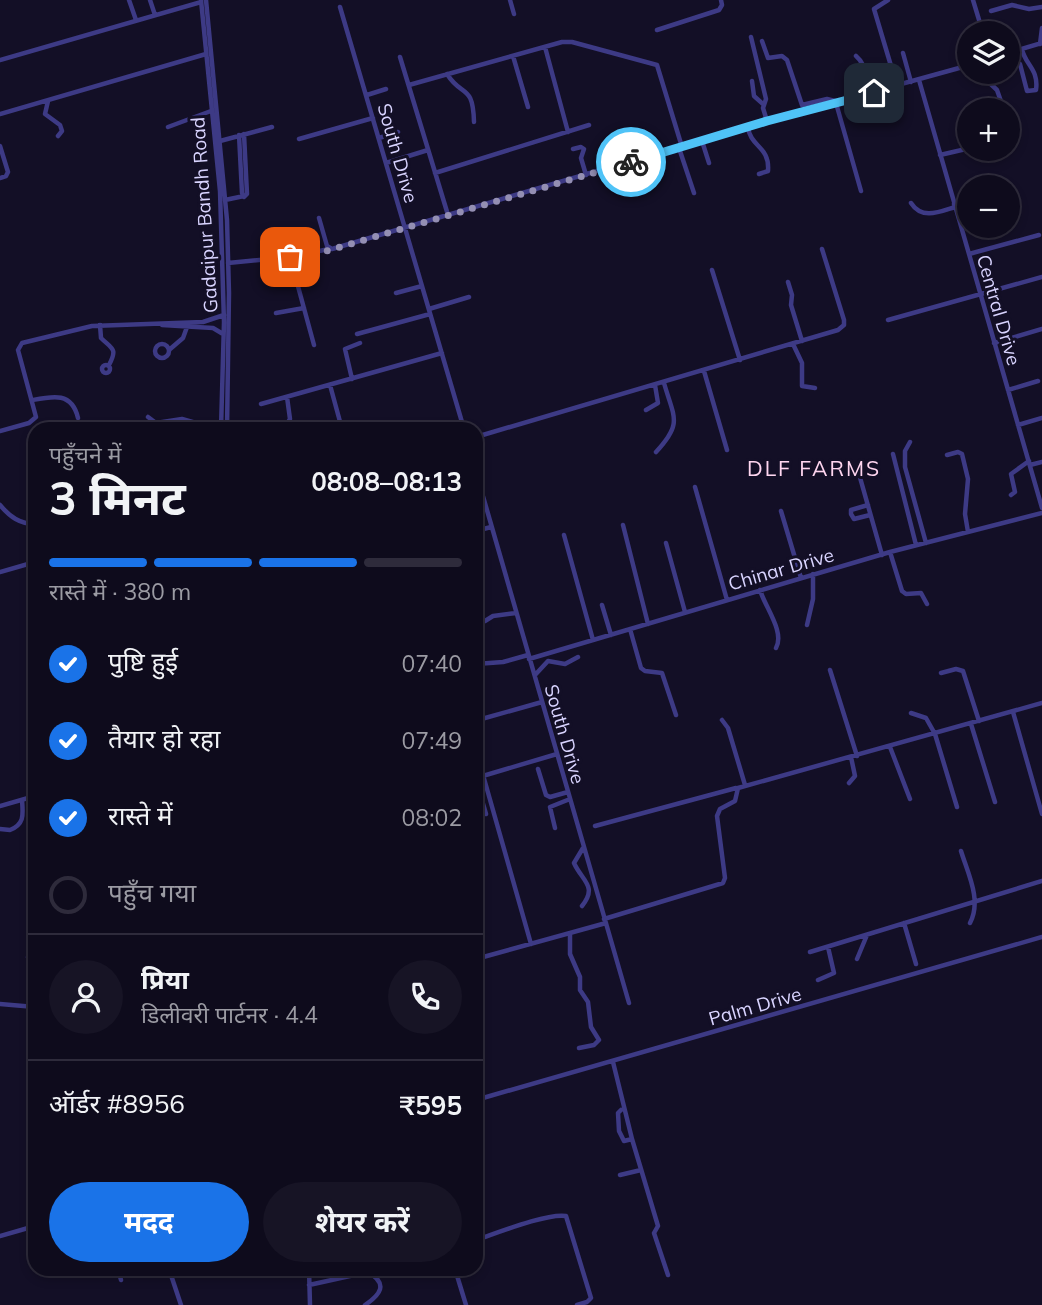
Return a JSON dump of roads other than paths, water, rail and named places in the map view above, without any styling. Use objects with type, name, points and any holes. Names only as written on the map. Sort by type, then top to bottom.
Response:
[{"type":"street","points":[[129,0],[136,20]]},
{"type":"street","points":[[150,0],[155,15]]},
{"type":"street","points":[[510,0],[514,14]]},
{"type":"street","points":[[657,30],[719,10],[721,0]]},
{"type":"street","points":[[888,0],[874,9],[897,86]]},
{"type":"street","points":[[973,0],[979,21]]},
{"type":"street","points":[[0,60],[203,1],[220,141],[229,263],[227,422]]},
{"type":"street","name":"Gadaipur Bandh Road","points":[[203,1],[220,191],[224,315],[219,422]]},
{"type":"street","points":[[991,11],[1012,5],[1029,9],[1042,7]]},
{"type":"street","name":"South Drive","points":[[340,7],[462,422]]},
{"type":"street","points":[[1020,64],[1027,90],[1035,91],[1038,87],[1033,68],[1024,57],[1022,49],[1041,43],[1042,28]]},
{"type":"street","points":[[751,37],[766,99],[763,104]]},
{"type":"street","points":[[409,85],[566,41],[657,65],[694,193]]},
{"type":"street","points":[[762,41],[768,58],[782,56],[787,60],[802,105],[827,99],[834,102],[846,101]]},
{"type":"street","points":[[545,47],[568,132]]},
{"type":"street","points":[[903,52],[912,82]]},
{"type":"street","points":[[0,114],[206,54]]},
{"type":"street","points":[[513,56],[528,107]]},
{"type":"street","points":[[856,56],[864,63],[866,77],[874,93]]},
{"type":"street","points":[[400,57],[448,215]]},
{"type":"street","points":[[229,263],[323,252],[767,121],[957,69]]},
{"type":"street","points":[[447,74],[472,99],[474,122]]},
{"type":"street","name":"Central Drive","points":[[919,80],[1042,508]]},
{"type":"street","points":[[752,81],[754,96],[763,104],[767,121]]},
{"type":"street","points":[[367,96],[386,89]]},
{"type":"street","points":[[48,100],[45,114],[60,125],[62,131],[58,136]]},
{"type":"street","points":[[836,103],[861,191]]},
{"type":"street","points":[[168,127],[211,111]]},
{"type":"street","points":[[299,139],[373,118]]},
{"type":"street","points":[[435,173],[589,125]]},
{"type":"street","points":[[220,141],[272,127]]},
{"type":"street","points":[[748,127],[750,137],[762,148],[769,167],[768,171],[759,174]]},
{"type":"street","points":[[379,138],[398,132]]},
{"type":"street","points":[[225,200],[247,194],[242,135]]},
{"type":"street","points":[[702,141],[709,163]]},
{"type":"street","points":[[0,146],[8,173],[0,178]]},
{"type":"street","points":[[573,149],[584,149],[581,158],[586,175]]},
{"type":"street","points":[[386,163],[428,150]]},
{"type":"street","points":[[940,155],[957,151]]},
{"type":"street","points":[[911,202],[918,211],[924,213],[938,212],[955,205]]},
{"type":"street","points":[[319,218],[329,249]]},
{"type":"street","points":[[969,254],[1039,235]]},
{"type":"street","points":[[483,435],[838,330],[844,325],[822,249]]},
{"type":"street","points":[[290,257],[314,345]]},
{"type":"street","points":[[712,271],[740,360]]},
{"type":"street","points":[[888,320],[1042,277]]},
{"type":"street","points":[[788,282],[791,306],[802,341]]},
{"type":"street","points":[[396,293],[422,286]]},
{"type":"street","points":[[357,334],[469,297]]},
{"type":"street","points":[[276,313],[304,308]]},
{"type":"street","points":[[0,431],[35,419],[33,400],[20,357],[20,345],[25,342],[100,325],[203,322],[224,315]]},
{"type":"street","points":[[154,323],[213,328],[223,334]]},
{"type":"street","points":[[100,325],[101,338],[113,350],[108,365]]},
{"type":"street","points":[[169,350],[183,338],[187,327]]},
{"type":"street","points":[[994,343],[1042,328]]},
{"type":"street","points":[[352,379],[345,351],[360,343]]},
{"type":"street","points":[[793,344],[802,363],[802,386],[814,388]]},
{"type":"street","points":[[261,404],[442,353]]},
{"type":"street","points":[[704,371],[727,450]]},
{"type":"street","points":[[1008,390],[1038,381]]},
{"type":"street","points":[[656,452],[671,435],[674,424],[664,383]]},
{"type":"street","points":[[330,386],[340,422]]},
{"type":"street","points":[[646,410],[658,403],[655,386]]},
{"type":"street","points":[[33,400],[61,397],[74,408],[78,418]]},
{"type":"street","points":[[287,397],[288,422]]},
{"type":"street","points":[[148,417],[155,422]]},
{"type":"street","points":[[1018,425],[1042,418]]},
{"type":"street","points":[[162,422],[182,419],[193,422]]},
{"type":"street","points":[[910,442],[905,451],[905,467],[926,543]]},
{"type":"street","points":[[947,455],[961,453],[964,463],[968,479],[965,514],[968,532]]},
{"type":"street","points":[[892,454],[916,545]]},
{"type":"street","points":[[1011,495],[1014,493],[1011,474],[1030,463],[1042,462]]},
{"type":"street","points":[[859,474],[882,555]]},
{"type":"street","points":[[695,487],[727,600]]},
{"type":"street","name":"South Drive","points":[[483,498],[629,1003]]},
{"type":"street","points":[[0,505],[13,518],[28,524]]},
{"type":"street","points":[[868,505],[851,510],[850,514],[854,519],[870,515]]},
{"type":"street","points":[[781,510],[801,578]]},
{"type":"street","name":"Chinar Drive","points":[[483,663],[529,657],[593,640],[890,552],[1042,513]]},
{"type":"street","points":[[622,525],[648,624]]},
{"type":"street","points":[[483,529],[491,527]]},
{"type":"street","points":[[564,535],[593,640]]},
{"type":"street","points":[[666,543],[685,612]]},
{"type":"street","points":[[890,552],[903,592],[921,593],[927,604]]},
{"type":"street","points":[[0,572],[28,564]]},
{"type":"street","points":[[807,625],[813,599],[813,574]]},
{"type":"street","points":[[760,590],[778,630],[776,648]]},
{"type":"street","points":[[602,605],[611,635]]},
{"type":"street","points":[[483,621],[493,616],[516,613]]},
{"type":"street","points":[[630,629],[641,668],[662,673],[676,715]]},
{"type":"street","points":[[534,676],[548,661],[565,664],[579,657]]},
{"type":"street","points":[[941,673],[956,669],[963,671],[979,721]]},
{"type":"street","points":[[830,670],[854,757],[855,776],[849,783]]},
{"type":"street","points":[[483,719],[542,702]]},
{"type":"street","points":[[595,826],[854,757],[1042,703]]},
{"type":"street","points":[[1013,712],[1042,814]]},
{"type":"street","points":[[911,713],[926,718],[935,734],[957,807]]},
{"type":"street","points":[[722,720],[728,728],[745,785]]},
{"type":"street","points":[[971,724],[995,802]]},
{"type":"street","points":[[890,747],[910,799]]},
{"type":"street","points":[[531,944],[484,775],[557,754]]},
{"type":"street","points":[[538,769],[545,795],[550,797],[568,792]]},
{"type":"street","points":[[483,957],[570,933],[723,883],[725,878],[717,816],[720,809],[735,801],[738,788]]},
{"type":"street","points":[[0,806],[28,798]]},
{"type":"street","points":[[555,828],[550,807],[570,799]]},
{"type":"street","points":[[0,829],[10,830],[20,823],[23,815],[22,800]]},
{"type":"street","points":[[483,804],[486,814]]},
{"type":"street","points":[[582,906],[589,890],[574,863],[584,847]]},
{"type":"street","points":[[961,851],[976,902],[970,923]]},
{"type":"street","points":[[810,953],[1042,881]]},
{"type":"street","points":[[904,923],[916,964]]},
{"type":"street","points":[[570,933],[572,960],[580,977],[580,990],[588,1002],[592,1030],[599,1041],[594,1045],[579,1048]]},
{"type":"street","points":[[857,959],[867,935]]},
{"type":"street","name":"Palm Drive","points":[[483,1098],[1042,937]]},
{"type":"street","points":[[818,980],[834,973],[828,947]]},
{"type":"street","points":[[0,1004],[28,1006]]},
{"type":"street","points":[[613,1062],[658,1226],[654,1233],[668,1275]]},
{"type":"street","points":[[621,1110],[618,1114],[622,1140],[632,1139]]},
{"type":"street","points":[[620,1175],[641,1170]]},
{"type":"street","points":[[483,1238],[561,1215],[566,1216],[591,1298],[577,1305]]},
{"type":"street","points":[[0,1236],[28,1228]]},
{"type":"street","points":[[120,1276],[121,1280]]},
{"type":"street","points":[[171,1276],[181,1305]]},
{"type":"street","points":[[309,1276],[310,1305]]},
{"type":"street","points":[[309,1286],[346,1276]]},
{"type":"street","points":[[365,1305],[379,1295],[375,1276]]},
{"type":"street","points":[[457,1276],[466,1305]]},
{"type":"district","name":"DLF FARMS","points":[[814,469]]}]
